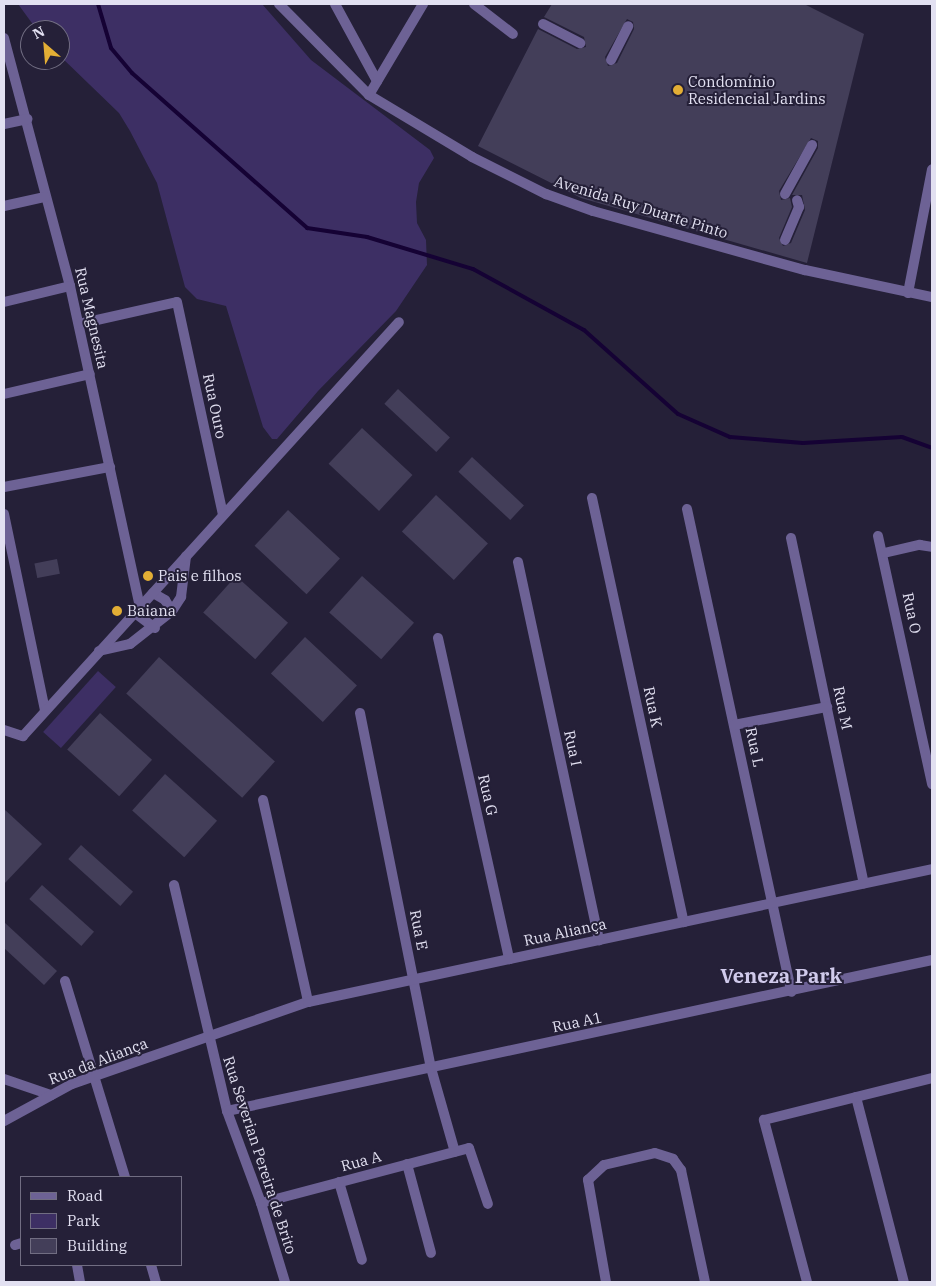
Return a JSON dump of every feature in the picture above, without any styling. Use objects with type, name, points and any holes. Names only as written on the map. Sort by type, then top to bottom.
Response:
[{"type":"street","name":"Avenida Ruy Duarte Pinto","points":[[280,4],[369,95],[494,169],[555,197],[796,268],[932,297]]},
{"type":"street","points":[[335,4],[377,81]]},
{"type":"street","points":[[369,95],[422,4]]},
{"type":"street","points":[[474,4],[513,34]]},
{"type":"street","points":[[543,24],[580,43]]},
{"type":"street","points":[[611,60],[628,26]]},
{"type":"street","name":"Rua Magnesita","points":[[5,36],[79,324],[138,610]]},
{"type":"street","points":[[4,124],[27,118]]},
{"type":"street","points":[[785,194],[812,146]]},
{"type":"street","points":[[908,293],[932,169]]},
{"type":"street","points":[[4,206],[45,197]]},
{"type":"street","points":[[784,240],[799,207],[797,200]]},
{"type":"street","points":[[4,302],[70,286]]},
{"type":"street","name":"Rua Ouro","points":[[79,324],[177,302],[223,516]]},
{"type":"street","points":[[4,730],[23,736],[400,322]]},
{"type":"street","points":[[4,394],[90,374]]},
{"type":"street","points":[[4,488],[110,467]]},
{"type":"street","name":"Rua K","points":[[592,498],[684,922]]},
{"type":"street","name":"Rua L","points":[[687,509],[774,903],[791,992]]},
{"type":"street","points":[[4,514],[46,711]]},
{"type":"street","name":"Rua O","points":[[878,536],[884,553],[932,784]]},
{"type":"street","name":"Rua M","points":[[792,538],[864,883]]},
{"type":"street","points":[[884,553],[920,545],[932,547]]},
{"type":"street","points":[[100,652],[130,644],[155,628],[172,611],[181,597],[186,556]]},
{"type":"street","name":"Rua I","points":[[518,562],[599,940]]},
{"type":"street","points":[[152,593],[165,600],[172,611]]},
{"type":"street","points":[[138,610],[155,628]]},
{"type":"street","name":"Rua G","points":[[438,638],[509,959]]},
{"type":"street","points":[[734,725],[827,707]]},
{"type":"street","name":"Rua E","points":[[360,713],[431,1068],[455,1152]]},
{"type":"street","points":[[264,800],[308,1002]]},
{"type":"street","name":"Rua Aliança","points":[[207,1037],[308,1002],[932,869]]},
{"type":"street","name":"Rua Severian Pereira de Brito","points":[[174,886],[207,1037],[227,1111],[261,1203],[284,1282]]},
{"type":"street","name":"Rua A1","points":[[227,1111],[791,992],[932,960]]},
{"type":"street","points":[[65,981],[92,1076],[125,1176]]},
{"type":"street","name":"Rua da Aliança","points":[[4,1121],[51,1095],[92,1076],[207,1037]]},
{"type":"street","points":[[808,1282],[764,1120],[932,1078]]},
{"type":"street","points":[[4,1079],[51,1095]]},
{"type":"street","points":[[856,1097],[904,1282]]},
{"type":"street","name":"Rua A","points":[[261,1203],[469,1148],[488,1204]]},
{"type":"street","points":[[606,1282],[588,1180],[604,1165],[655,1153],[673,1159],[681,1170],[705,1282]]},
{"type":"street","points":[[407,1164],[431,1253]]},
{"type":"street","points":[[339,1182],[362,1260]]},
{"type":"street","points":[[76,1266],[80,1282]]},
{"type":"street","points":[[151,1266],[156,1282]]},
{"type":"green space","points":[[18,4],[262,4],[311,60],[430,150],[434,158],[419,183],[416,202],[417,223],[426,240],[427,265],[396,311],[318,391],[277,439],[272,439],[263,427],[226,306],[197,299],[185,287],[157,183],[130,131],[119,113],[70,66],[70,20],[30,20]]},
{"type":"green space","points":[[98,671],[116,687],[61,748],[43,732]]},
{"type":"building","name":"Condomínio Residencial Jardins","points":[[552,4],[804,4],[864,34],[807,263],[581,198],[478,146],[538,29],[577,49],[586,47],[584,37],[544,17]],"holes":[[[627,19],[633,22],[634,29],[617,63],[608,66],[605,57]],[[811,138],[818,141],[818,148],[792,195],[802,195],[805,210],[791,243],[783,246],[779,238],[792,207],[790,198],[781,200],[779,191]]]},
{"type":"building","points":[[398,389],[450,437],[436,452],[384,404]]},
{"type":"building","points":[[362,428],[412,475],[379,511],[329,464]]},
{"type":"building","points":[[472,457],[524,505],[510,520],[458,472]]},
{"type":"building","points":[[436,495],[488,543],[454,580],[402,532]]},
{"type":"building","points":[[288,510],[340,558],[307,594],[255,546]]},
{"type":"building","points":[[57,559],[60,574],[37,578],[34,563]]},
{"type":"building","points":[[236,576],[288,623],[255,659],[203,612]]},
{"type":"building","points":[[362,576],[414,623],[381,659],[329,612]]},
{"type":"building","points":[[305,637],[357,685],[323,722],[271,674]]},
{"type":"building","points":[[159,657],[275,761],[242,798],[126,693]]},
{"type":"building","points":[[100,713],[152,760],[119,796],[67,749]]},
{"type":"building","points":[[165,774],[217,821],[184,857],[132,810]]},
{"type":"building","points":[[4,809],[42,844],[4,884]]},
{"type":"building","points":[[81,845],[133,892],[120,906],[68,859]]},
{"type":"building","points":[[42,885],[94,932],[81,946],[29,899]]},
{"type":"building","points":[[4,922],[57,971],[44,985],[4,948]]},
{"type":"waterway","points":[[98,4],[111,48],[132,73],[307,228],[367,237],[473,269],[584,330],[678,414],[730,437],[803,443],[902,437],[932,448]]},
{"type":"place","name":"Condomínio Residencial Jardins","points":[[678,90]]},
{"type":"place","name":"Pais e filhos","points":[[148,576]]},
{"type":"place","name":"Baiana","points":[[117,611]]},
{"type":"district","name":"Veneza Park","points":[[781,975]]}]
